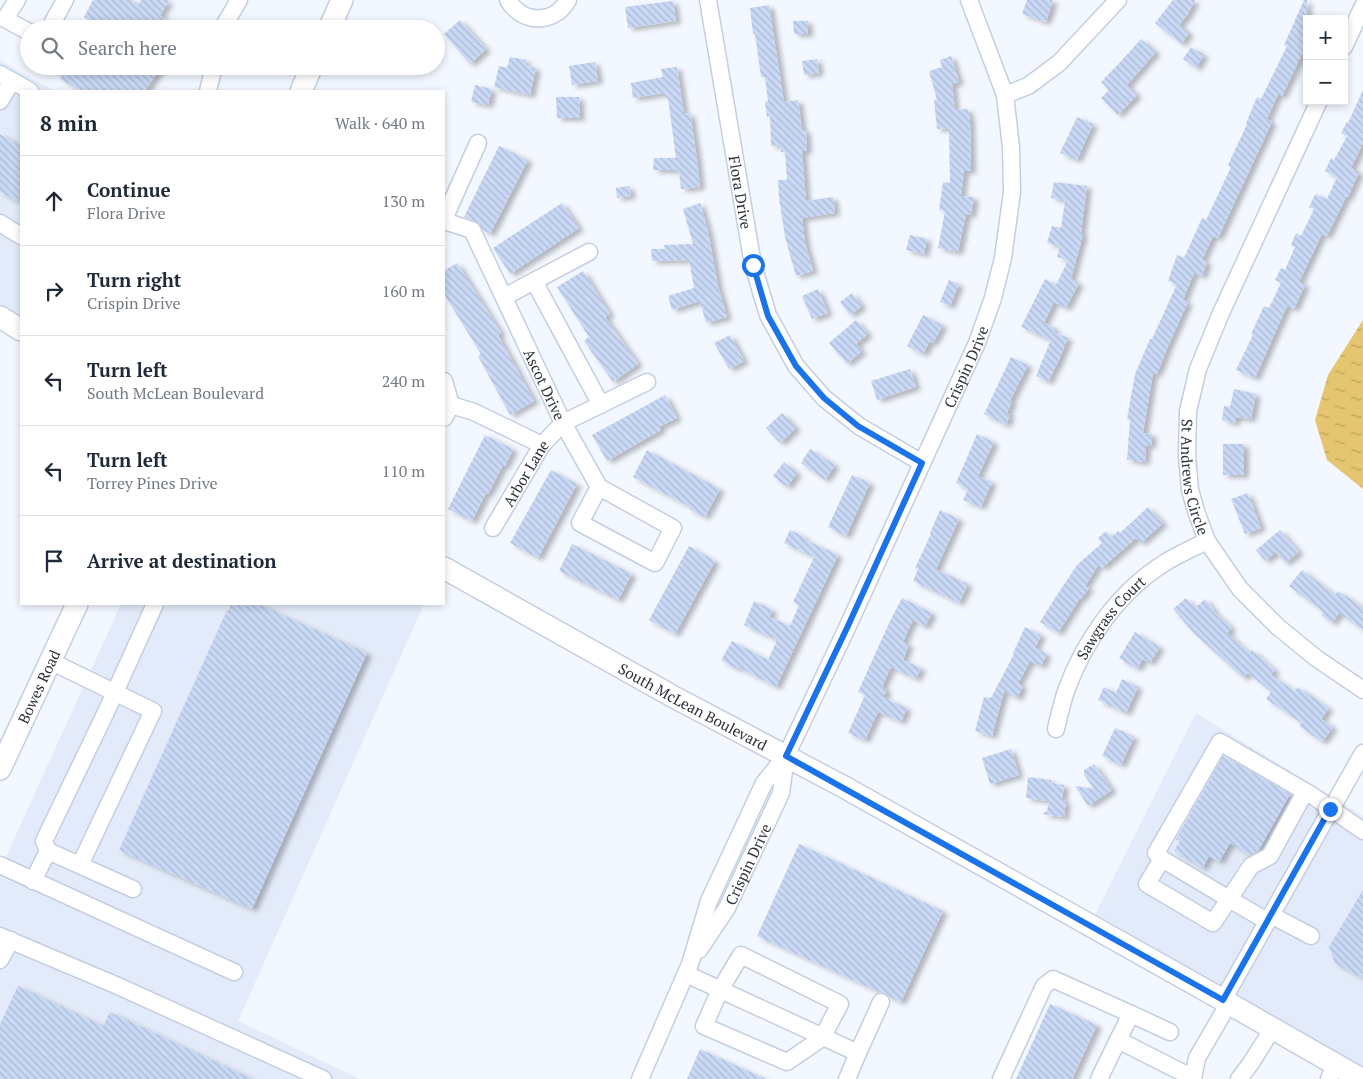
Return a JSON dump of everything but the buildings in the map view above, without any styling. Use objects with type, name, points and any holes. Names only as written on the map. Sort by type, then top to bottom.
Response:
[{"type":"main road","points":[[332,20],[338,1]]},
{"type":"main road","points":[[301,90],[308,75]]},
{"type":"main road","points":[[0,317],[20,329]]},
{"type":"main road","name":"South McLean Boulevard","points":[[445,569],[672,696],[786,756],[1347,1071]]},
{"type":"main road","name":"Bowes Road","points":[[0,769],[77,605]]},
{"type":"street","points":[[17,0],[3,18],[20,27]]},
{"type":"street","points":[[54,20],[66,0]]},
{"type":"street","points":[[227,20],[239,0]]},
{"type":"street","points":[[508,0],[517,12],[524,16],[540,19],[556,14],[568,0]]},
{"type":"street","name":"Flora Drive","points":[[708,0],[753,265],[768,316],[796,366],[824,398],[858,426],[922,463]]},
{"type":"street","name":"Crispin Drive","points":[[640,1079],[688,969],[713,892],[764,783],[786,756],[843,636],[977,343],[993,298],[1003,258],[1012,192],[1012,147],[1005,95],[970,0]]},
{"type":"street","points":[[1005,95],[1028,86],[1059,63],[1118,0]]},
{"type":"street","points":[[1348,38],[1363,6]]},
{"type":"street","points":[[208,90],[212,75]]},
{"type":"street","points":[[0,101],[6,77],[28,90]]},
{"type":"street","name":"St Andrews Circle","points":[[1317,105],[1220,313],[1198,369],[1188,411],[1187,456],[1190,490],[1207,541],[1240,590],[1278,627],[1316,658],[1363,690]]},
{"type":"street","points":[[445,218],[478,143]]},
{"type":"street","name":"Ascot Drive","points":[[445,220],[472,230],[563,423],[599,487]]},
{"type":"street","points":[[0,223],[20,235]]},
{"type":"street","points":[[504,297],[589,252]]},
{"type":"street","points":[[534,281],[601,405]]},
{"type":"street","points":[[563,423],[647,382]]},
{"type":"street","points":[[445,391],[447,411],[474,412],[542,445]]},
{"type":"street","name":"Arbor Lane","points":[[493,528],[542,445],[563,423]]},
{"type":"street","points":[[599,487],[673,528],[655,563],[580,523],[599,487]]},
{"type":"street","name":"Sawgrass Court","points":[[1056,729],[1066,692],[1078,662],[1089,642],[1107,617],[1143,579],[1165,563],[1207,541]]},
{"type":"street","points":[[133,889],[48,851],[44,841],[155,605]]},
{"type":"street","points":[[50,661],[152,712],[80,865]]},
{"type":"street","points":[[1311,936],[1229,899],[1162,859],[1156,853],[1220,742],[1305,792],[1363,831]]},
{"type":"street","points":[[1118,1040],[1193,1078],[1197,1058],[1269,918],[1363,753]]},
{"type":"street","points":[[1162,859],[1147,884],[1213,922],[1251,866],[1270,856],[1305,792]]},
{"type":"street","points":[[34,881],[48,851]]},
{"type":"street","points":[[0,865],[234,972]]},
{"type":"street","points":[[0,960],[5,938],[118,986],[323,1079]]},
{"type":"street","points":[[740,955],[840,1004],[822,1038],[787,1062],[704,1026],[720,990],[740,955]]},
{"type":"street","points":[[688,969],[720,990],[858,1054]]},
{"type":"street","points":[[1001,1079],[1044,986],[1053,979],[1170,1032]]},
{"type":"street","points":[[847,1079],[881,1002]]},
{"type":"street","points":[[1099,1079],[1131,1014]]},
{"type":"street","points":[[1239,1079],[1273,1028]]},
{"type":"shaded area","points":[[0,60],[20,71],[20,75],[26,75],[52,90],[20,90],[20,323],[0,312]]},
{"type":"shaded area","points":[[121,605],[424,605],[238,1021],[360,1079],[0,1079],[0,870]]},
{"type":"shaded area","points":[[1196,713],[1363,816],[1363,1078],[1092,921]]},
{"type":"water","points":[[1363,320],[1363,489],[1327,460],[1315,420],[1328,375]]},
{"type":"route","points":[[753,265],[768,316],[796,366],[824,398],[858,426],[922,463],[786,756],[1223,1000],[1330,809]]}]
